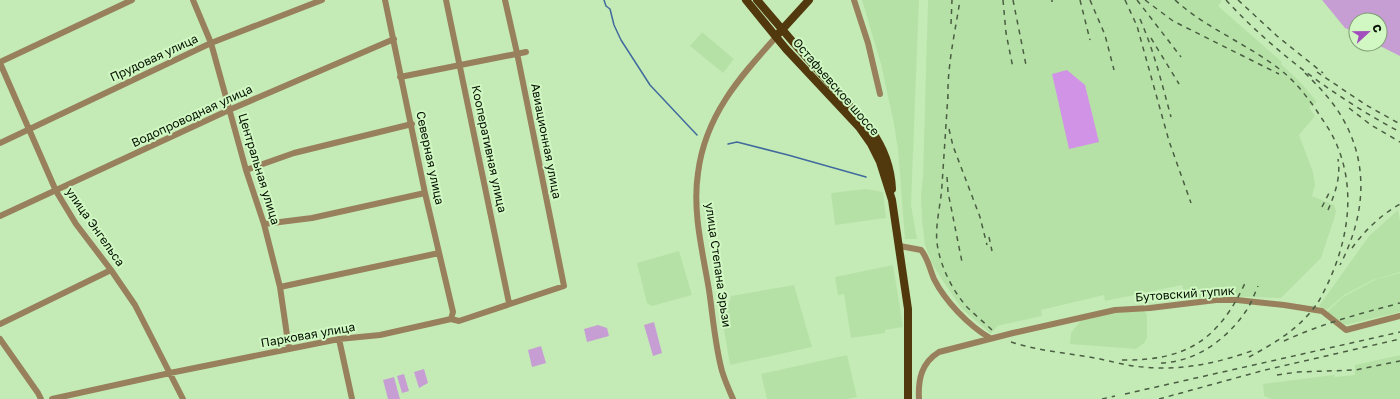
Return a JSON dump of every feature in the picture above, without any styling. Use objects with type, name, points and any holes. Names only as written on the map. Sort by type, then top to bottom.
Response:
[{"type":"main road","name":"Остафьевское шоссе","points":[[746,0],[776,37],[865,135],[880,162],[892,200]]},
{"type":"main road","name":"Остафьевское шоссе","points":[[757,0],[864,121],[877,138],[886,157],[889,166],[892,200],[900,246],[908,309],[908,399]]},
{"type":"main road","name":"улица Степана Эрьзи","points":[[776,37],[809,0]]},
{"type":"street","points":[[0,62],[132,0]]},
{"type":"street","name":"Центральная улица","points":[[193,0],[211,43],[246,170],[264,224],[280,287],[289,349]]},
{"type":"street","name":"Прудовая улица","points":[[0,143],[211,43],[322,0]]},
{"type":"street","name":"Северная улица","points":[[385,0],[394,39],[400,77],[412,124],[425,193],[453,312],[450,319]]},
{"type":"street","name":"Кооперативная улица","points":[[446,0],[509,303]]},
{"type":"street","name":"Авиационная улица","points":[[505,0],[564,286]]},
{"type":"street","points":[[854,0],[868,43],[880,94]]},
{"type":"street","name":"улица Степана Эрьзи","points":[[734,399],[725,380],[720,362],[698,225],[698,173],[709,131],[722,104],[739,79],[776,37]]},
{"type":"street","name":"Водопроводная улица","points":[[0,216],[229,110],[394,39]]},
{"type":"street","points":[[400,77],[526,52]]},
{"type":"street","name":"улица Энгельса","points":[[0,62],[56,191],[76,224],[111,270],[135,305],[183,399]]},
{"type":"street","points":[[246,170],[294,153],[412,124]]},
{"type":"street","points":[[264,224],[312,218],[425,193]]},
{"type":"street","points":[[900,246],[921,250],[935,280],[943,293],[964,318],[990,338]]},
{"type":"street","points":[[280,287],[439,253]]},
{"type":"street","points":[[0,324],[111,270]]},
{"type":"street","name":"Парковая улица","points":[[52,399],[170,373],[339,339],[380,335],[450,319],[459,321],[509,303],[564,286]]},
{"type":"street","name":"Бутовский тупик","points":[[990,338],[1115,310],[1192,304],[1216,300],[1237,300],[1293,306],[1322,311],[1346,330],[1400,316]]},
{"type":"street","points":[[919,399],[920,378],[923,368],[931,357],[947,349],[990,338]]},
{"type":"street","points":[[0,339],[41,399]]},
{"type":"street","points":[[339,339],[352,399]]},
{"type":"shaded area","points":[[862,0],[919,0],[911,205],[917,239],[905,239],[898,150],[894,124],[881,64]]},
{"type":"shaded area","points":[[928,0],[1221,0],[1222,1],[1218,6],[1282,62],[1281,64],[1300,82],[1317,102],[1309,107],[1315,116],[1299,135],[1313,172],[1315,185],[1312,196],[1334,205],[1336,211],[1321,258],[1281,298],[1228,296],[1187,300],[1182,285],[1105,301],[1104,295],[1041,310],[1042,316],[997,326],[991,334],[962,309],[933,265],[925,245],[921,194],[923,176]]},
{"type":"shaded area","points":[[1322,0],[1400,0],[1400,56],[1388,50],[1388,12],[1348,12],[1348,29],[1345,28]]},
{"type":"shaded area","points":[[702,32],[734,59],[723,73],[690,46]]},
{"type":"shaded area","points":[[1067,70],[1085,85],[1099,142],[1069,149],[1052,74]]},
{"type":"shaded area","points":[[866,189],[883,192],[886,218],[835,225],[831,193]]},
{"type":"shaded area","points":[[1398,210],[1400,220],[1400,272],[1373,280],[1344,295],[1327,310],[1319,306],[1369,236]]},
{"type":"shaded area","points":[[679,251],[692,295],[652,306],[647,303],[637,263]]},
{"type":"shaded area","points":[[893,265],[903,327],[885,330],[885,333],[851,338],[844,294],[838,295],[835,277]]},
{"type":"shaded area","points":[[1400,273],[1400,312],[1345,325],[1327,312],[1343,297],[1377,279]]},
{"type":"shaded area","points":[[794,285],[812,347],[730,365],[723,324],[731,296]]},
{"type":"shaded area","points":[[1140,310],[1147,314],[1147,338],[1144,343],[1136,349],[1070,344],[1071,333],[1082,319],[1106,314]]},
{"type":"shaded area","points":[[654,322],[662,353],[653,356],[644,325]]},
{"type":"shaded area","points":[[598,325],[607,328],[609,336],[587,342],[584,329]]},
{"type":"shaded area","points":[[541,346],[546,363],[532,367],[528,350]]},
{"type":"shaded area","points":[[847,355],[857,397],[848,399],[767,399],[761,374]]},
{"type":"shaded area","points":[[1400,355],[1400,399],[1271,399],[1264,396],[1263,384],[1334,375],[1335,377],[1355,375],[1355,365]]},
{"type":"shaded area","points":[[424,369],[428,383],[419,388],[414,372]]},
{"type":"shaded area","points":[[404,374],[409,391],[402,393],[397,376]]},
{"type":"shaded area","points":[[394,377],[400,399],[388,399],[383,380]]},
{"type":"waterway","points":[[604,0],[606,6],[610,9],[614,25],[621,40],[650,85],[697,135]]},
{"type":"waterway","points":[[728,144],[737,142],[866,177]]},
{"type":"railway","points":[[951,24],[952,0]]},
{"type":"railway","points":[[948,99],[950,62],[960,0]]},
{"type":"railway","points":[[1003,0],[1006,33],[1013,68]]},
{"type":"railway","points":[[1013,0],[1026,65]]},
{"type":"railway","points":[[1080,0],[1090,40]]},
{"type":"railway","points":[[1090,0],[1105,35],[1114,70]]},
{"type":"railway","points":[[1125,0],[1137,26],[1169,141],[1191,203]]},
{"type":"railway","points":[[1137,0],[1181,57]]},
{"type":"railway","points":[[1145,0],[1173,21],[1279,74]]},
{"type":"railway","points":[[1175,0],[1200,19],[1265,59],[1283,72],[1307,97],[1330,131],[1340,153],[1346,175],[1348,197],[1347,220],[1336,264],[1327,286],[1316,306]]},
{"type":"railway","points":[[1226,0],[1265,38],[1307,73],[1376,119],[1400,132]]},
{"type":"railway","points":[[1238,0],[1277,36],[1323,73]]},
{"type":"railway","points":[[1140,19],[1154,55],[1171,117]]},
{"type":"railway","points":[[1151,38],[1179,84]]},
{"type":"railway","points":[[1317,72],[1366,105],[1400,124]]},
{"type":"railway","points":[[1305,73],[1336,108],[1347,127],[1355,146],[1359,165],[1361,185],[1360,205],[1356,225],[1340,265]]},
{"type":"railway","points":[[948,94],[937,243],[944,269],[962,302],[993,331]]},
{"type":"railway","points":[[1349,108],[1371,125],[1400,142]]},
{"type":"railway","points":[[949,129],[953,146],[980,217],[987,245]]},
{"type":"railway","points":[[1328,210],[1337,185],[1339,172],[1338,159]]},
{"type":"railway","points":[[947,177],[948,192],[962,262]]},
{"type":"railway","points":[[1322,207],[1330,191]]},
{"type":"railway","points":[[1352,248],[1374,223],[1400,204]]},
{"type":"railway","points":[[989,237],[992,251]]},
{"type":"railway","points":[[1122,360],[1165,356],[1182,351],[1198,343],[1212,332],[1224,318],[1236,301],[1246,281]]},
{"type":"railway","points":[[1161,363],[1174,362],[1210,347],[1230,331],[1246,311],[1258,286]]},
{"type":"railway","points":[[1249,357],[1278,340],[1296,327],[1312,311],[1318,302]]},
{"type":"railway","points":[[1284,341],[1327,324],[1400,303]]},
{"type":"railway","points":[[1125,394],[1400,332]]},
{"type":"railway","points":[[1159,399],[1265,370],[1400,339]]},
{"type":"railway","points":[[1011,342],[1042,350],[1095,358],[1131,366],[1157,368],[1200,365],[1227,359],[1254,350]]},
{"type":"railway","points":[[1277,375],[1298,372],[1355,370],[1400,361]]},
{"type":"railway","points":[[1102,399],[1115,396]]}]
